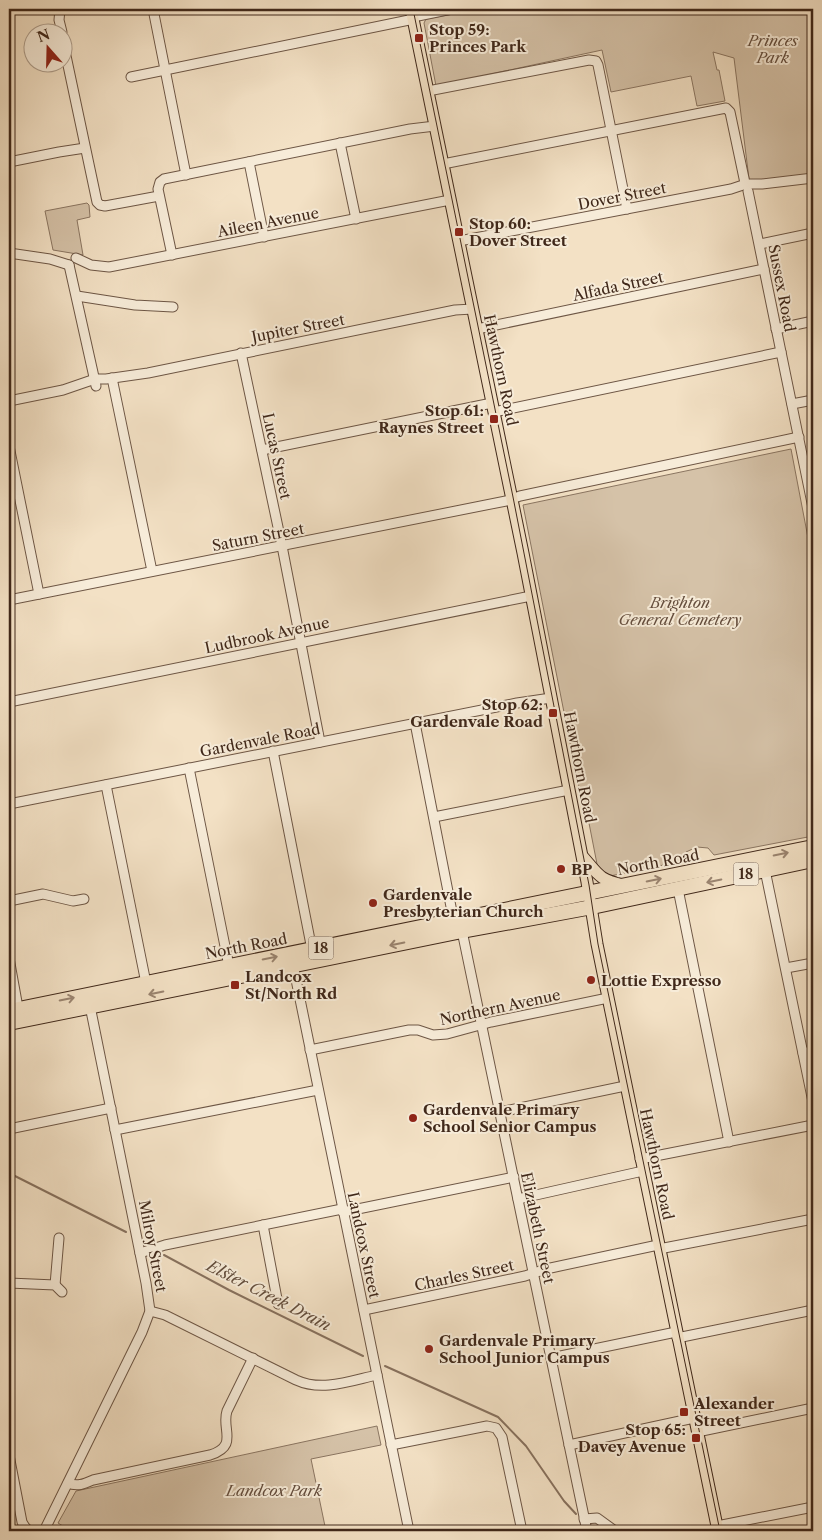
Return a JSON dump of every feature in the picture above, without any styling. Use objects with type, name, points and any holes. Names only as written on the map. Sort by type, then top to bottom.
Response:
[{"type":"highway","name":"North Road","points":[[550,908],[589,892],[813,847]]},
{"type":"highway","name":"North Road","points":[[14,1016],[90,1006],[189,980],[229,966],[550,908],[590,907],[813,860]]},
{"type":"highway","name":"North Road","points":[[14,1016],[146,983],[189,980],[293,965],[458,926]]},
{"type":"main road","name":"Hawthorn Road","points":[[413,15],[512,498],[625,1086],[718,1529]]},
{"type":"main road","points":[[582,855],[598,876],[609,882],[624,886]]},
{"type":"street","points":[[60,9],[60,22]]},
{"type":"street","points":[[152,9],[186,175]]},
{"type":"street","points":[[131,77],[413,15],[452,9]]},
{"type":"street","points":[[428,91],[589,60],[596,61],[627,209]]},
{"type":"street","points":[[69,72],[95,198],[99,204],[106,206],[159,196]]},
{"type":"street","name":"Sussex Road","points":[[611,130],[720,109],[729,110],[752,206],[798,437],[812,494],[813,508]]},
{"type":"street","points":[[172,255],[158,187],[160,182],[166,178],[435,123]]},
{"type":"street","points":[[443,164],[611,130]]},
{"type":"street","points":[[340,143],[356,218]]},
{"type":"street","points":[[9,162],[85,146]]},
{"type":"street","points":[[248,162],[264,237]]},
{"type":"street","name":"Dover Street","points":[[459,241],[731,189],[813,178]]},
{"type":"street","name":"Aileen Avenue","points":[[9,253],[109,267],[450,200]]},
{"type":"street","points":[[760,244],[813,233]]},
{"type":"street","points":[[73,263],[77,296],[95,382]]},
{"type":"street","name":"Alfada Street","points":[[477,329],[764,269]]},
{"type":"street","points":[[77,296],[135,305],[173,307]]},
{"type":"street","name":"Jupiter Street","points":[[9,400],[95,382],[113,381],[472,306]]},
{"type":"street","points":[[776,329],[813,321]]},
{"type":"street","points":[[262,450],[493,408],[781,352]]},
{"type":"street","name":"Lucas Street","points":[[241,353],[282,546],[320,742]]},
{"type":"street","points":[[113,381],[152,572]]},
{"type":"street","points":[[792,404],[813,400]]},
{"type":"street","name":"Saturn Street","points":[[9,600],[506,501],[512,498],[798,437]]},
{"type":"street","points":[[9,446],[39,594]]},
{"type":"street","name":"Ludbrook Avenue","points":[[9,702],[531,596]]},
{"type":"street","name":"Gardenvale Road","points":[[9,804],[550,695]]},
{"type":"street","name":"Elizabeth Street","points":[[415,723],[458,926],[482,1025],[587,1531]]},
{"type":"street","points":[[273,751],[312,950]]},
{"type":"street","points":[[189,768],[229,966]]},
{"type":"street","points":[[106,785],[146,983]]},
{"type":"street","points":[[434,817],[569,790]]},
{"type":"street","points":[[765,870],[813,1102]]},
{"type":"street","points":[[678,889],[728,1142]]},
{"type":"street","points":[[9,901],[43,894],[73,901],[84,899]]},
{"type":"street","points":[[9,958],[14,1016]]},
{"type":"street","points":[[786,968],[813,963]]},
{"type":"street","name":"Landcox Street","points":[[293,965],[409,1531]]},
{"type":"street","name":"Northern Avenue","points":[[310,1050],[409,1030],[418,1030],[437,1035],[608,998]]},
{"type":"street","name":"Milroy Street","points":[[44,1531],[142,1332],[150,1311],[140,1249],[90,1006]]},
{"type":"street","points":[[803,1053],[813,1051]]},
{"type":"street","points":[[500,1112],[625,1086]]},
{"type":"street","points":[[115,1130],[318,1090]]},
{"type":"street","points":[[9,1129],[111,1108]]},
{"type":"street","points":[[640,1159],[813,1125]]},
{"type":"street","points":[[518,1199],[643,1171]]},
{"type":"street","points":[[140,1249],[514,1177]]},
{"type":"street","name":"Charles Street","points":[[364,1310],[658,1247],[813,1219]]},
{"type":"street","points":[[262,1225],[278,1304]]},
{"type":"street","points":[[55,1285],[59,1238]]},
{"type":"street","points":[[9,1283],[55,1285],[62,1292]]},
{"type":"street","points":[[551,1358],[813,1310]]},
{"type":"street","points":[[150,1311],[165,1315],[310,1385],[335,1384],[377,1376]]},
{"type":"street","points":[[70,1479],[93,1480],[210,1455],[220,1451],[228,1436],[225,1418],[227,1411],[253,1358]]},
{"type":"street","points":[[697,1432],[813,1408]]},
{"type":"street","points":[[569,1445],[694,1418]]},
{"type":"street","points":[[391,1445],[487,1426],[496,1428],[502,1437],[522,1531]]},
{"type":"street","points":[[9,1455],[23,1525],[29,1531]]},
{"type":"street","points":[[9,1502],[18,1500]]},
{"type":"street","points":[[718,1529],[813,1507]]},
{"type":"street","points":[[585,1517],[597,1518],[615,1531]]},
{"type":"green space","name":"Princes Park","points":[[480,9],[813,9],[813,174],[751,181],[749,179],[734,58],[713,52],[717,70],[719,70],[725,101],[697,106],[691,76],[611,92],[602,50],[436,86],[424,23],[426,19]]},
{"type":"green space","points":[[87,203],[89,205],[90,217],[77,220],[83,255],[53,250],[45,211]]},
{"type":"green space","name":"Brighton General Cemetery","points":[[791,449],[813,564],[813,836],[714,855],[708,848],[697,847],[686,852],[683,861],[610,876],[602,872],[597,864],[588,818],[578,783],[523,505]]},
{"type":"green space","name":"Landcox Park","points":[[377,1426],[381,1445],[311,1459],[326,1531],[71,1531],[58,1523],[76,1491]]},
{"type":"waterway","name":"Elster Creek Drain","points":[[9,1173],[126,1232]]},
{"type":"waterway","name":"Elster Creek Drain","points":[[164,1255],[229,1290],[363,1356]]},
{"type":"waterway","name":"Elster Creek Drain","points":[[385,1366],[498,1417],[526,1446],[564,1501],[576,1514]]},
{"type":"tram line","points":[[413,9],[513,497],[589,885],[598,944],[720,1531]]},
{"type":"place","name":"Stop 59: Princes Park","points":[[419,38]]},
{"type":"place","name":"Stop 60: Dover Street","points":[[459,232]]},
{"type":"place","name":"Stop 61: Raynes Street","points":[[494,419]]},
{"type":"place","name":"Stop 62: Gardenvale Road","points":[[553,713]]},
{"type":"place","name":"BP","points":[[561,869]]},
{"type":"place","name":"Gardenvale Presbyterian Church","points":[[373,903]]},
{"type":"place","name":"Lottie Expresso","points":[[591,980]]},
{"type":"place","name":"Landcox St/North Rd","points":[[235,985]]},
{"type":"place","name":"Gardenvale Primary School Senior Campus","points":[[413,1118]]},
{"type":"place","name":"Gardenvale Primary School Junior Campus","points":[[429,1349]]},
{"type":"place","name":"Alexander Street","points":[[684,1412]]},
{"type":"place","name":"Stop 65: Davey Avenue","points":[[696,1438]]}]
